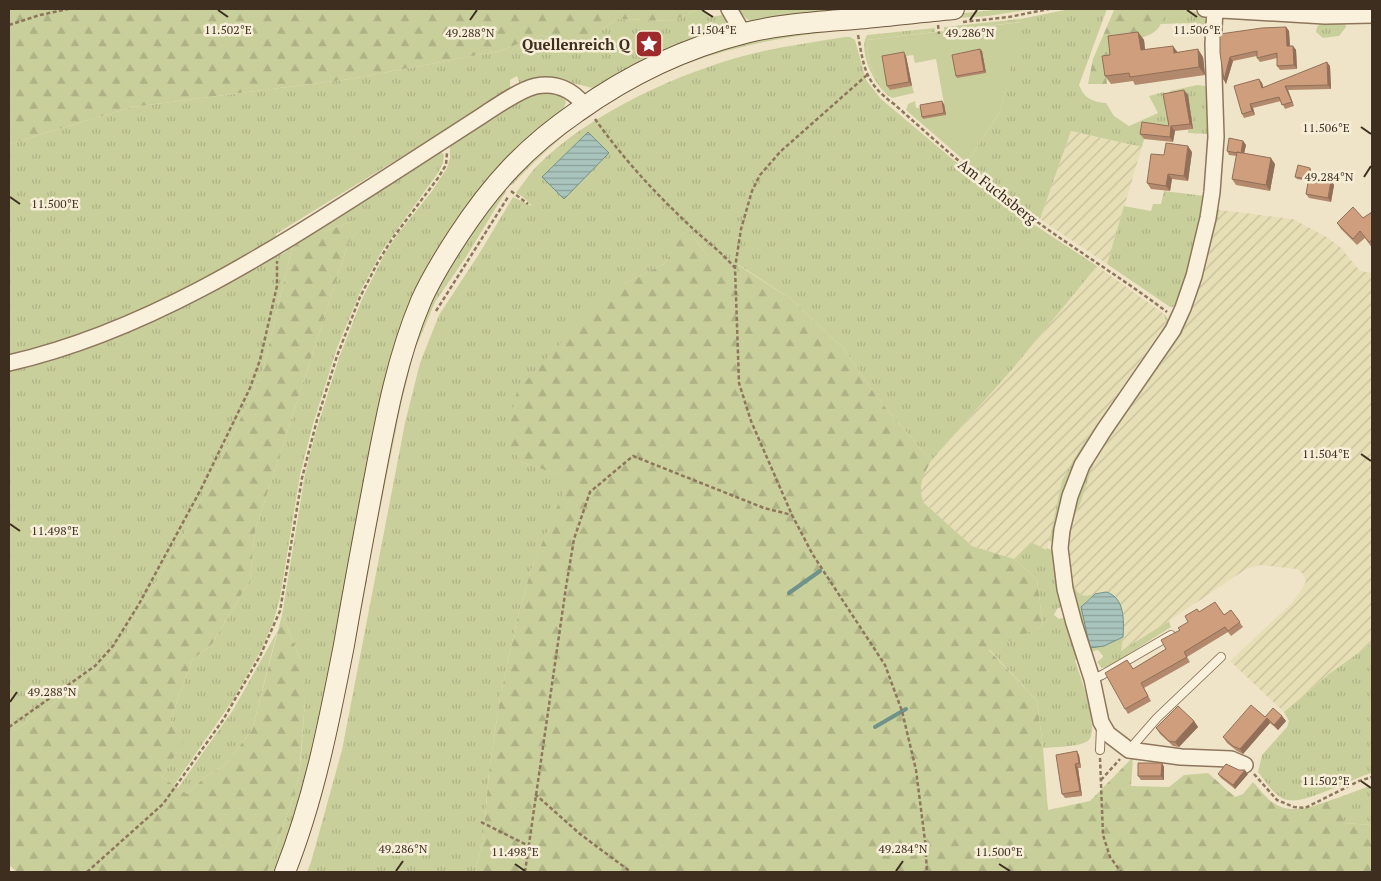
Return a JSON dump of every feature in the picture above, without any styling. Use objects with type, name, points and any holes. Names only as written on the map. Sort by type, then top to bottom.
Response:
[{"type":"main road","points":[[285,872],[297,841],[326,736],[389,407],[411,327],[423,297],[441,263],[485,197],[499,179],[529,150],[589,111],[630,78],[685,53],[743,33],[808,23],[954,9]]},
{"type":"street","points":[[729,9],[743,33]]},
{"type":"street","points":[[1245,765],[1231,759],[1129,750],[1108,734],[1101,722],[1092,679],[1065,589],[1060,548],[1062,530],[1074,482],[1082,465],[1165,343],[1178,320],[1194,276],[1204,237],[1212,192],[1216,136],[1210,9],[1325,16],[1372,15]]},
{"type":"street","points":[[9,363],[41,355],[122,327],[207,287],[528,89],[543,86],[565,89],[575,95],[589,111]]},
{"type":"lane","points":[[1092,679],[1102,676],[1170,635]]},
{"type":"lane","points":[[1129,750],[1157,718],[1221,657]]},
{"type":"lane","points":[[1100,750],[1101,722]]},
{"type":"path","points":[[9,25],[40,14],[68,9]]},
{"type":"path","name":"Am Fuchsberg","points":[[858,32],[867,75],[883,96],[998,194],[1140,291],[1178,320]]},
{"type":"path","points":[[867,75],[781,151],[760,175],[747,206],[735,268],[739,384],[751,421],[792,515],[813,555],[884,665],[908,733],[916,770],[925,841],[926,872]]},
{"type":"path","points":[[589,111],[613,144],[637,172],[689,225],[726,256],[735,268]]},
{"type":"path","points":[[88,872],[150,817],[166,800],[232,706],[264,649],[280,611],[302,478],[317,420],[337,356],[360,297],[378,262],[392,238],[438,178],[446,164],[447,156]]},
{"type":"path","points":[[433,316],[516,186]]},
{"type":"path","points":[[511,192],[528,204]]},
{"type":"path","points":[[9,727],[95,666],[113,646],[139,604],[201,489],[250,388],[260,360],[277,286],[276,266],[279,256]]},
{"type":"path","points":[[525,872],[574,539],[590,492],[633,456],[764,508],[792,515]]},
{"type":"path","points":[[1100,750],[1103,835],[1110,857],[1121,872]]},
{"type":"path","points":[[1101,780],[1129,750]]},
{"type":"path","points":[[1245,765],[1277,800],[1294,807],[1304,808],[1359,781],[1372,777]]},
{"type":"path","points":[[535,794],[580,834],[631,872]]},
{"type":"path","points":[[481,822],[528,845]]},
{"type":"shaded area","points":[[1071,131],[1142,147],[1107,264],[1040,219]]},
{"type":"shaded area","points":[[1220,210],[1293,219],[1328,238],[1340,247],[1360,271],[1372,273],[1372,643],[1329,674],[1284,712],[1230,661],[1291,604],[1302,589],[1306,581],[1303,574],[1297,569],[1260,565],[1246,569],[1120,652],[1123,637],[1119,601],[1113,594],[1106,592],[1084,596],[1079,594],[1073,587],[1072,582],[1069,557],[1071,530],[1090,472],[1096,458],[1182,334],[1199,290]]},
{"type":"shaded area","points":[[1097,266],[1164,314],[1166,318],[1164,327],[1087,438],[1062,481],[1047,551],[1031,542],[1014,559],[972,546],[924,503],[920,486],[923,475],[931,461],[1015,366]]},
{"type":"green space","points":[[9,9],[699,9],[672,21],[616,19],[577,50],[543,35],[499,51],[350,79],[132,107],[9,144]]},
{"type":"green space","points":[[699,9],[705,9],[704,12],[712,17],[722,15],[727,23],[717,32],[655,55],[593,88],[555,79],[520,85],[517,76],[510,80],[510,90],[276,234],[274,253],[279,255],[286,252],[290,245],[440,151],[444,155],[443,163],[438,173],[383,249],[361,290],[337,348],[313,424],[300,475],[280,598],[273,623],[260,652],[233,700],[174,785],[162,777],[184,739],[170,721],[192,660],[212,644],[250,580],[255,531],[348,244],[357,231],[356,220],[323,232],[292,248],[263,370],[185,532],[124,638],[106,662],[58,700],[9,734],[9,144],[132,107],[350,79],[499,51],[543,35],[577,50],[616,19],[672,21]]},
{"type":"green space","points":[[850,9],[752,22],[737,10]]},
{"type":"green space","points":[[1003,9],[1033,9],[988,16],[942,19],[945,15]]},
{"type":"green space","points":[[1070,9],[1107,9],[1079,85],[1083,93],[1097,102],[1106,103],[1114,116],[1129,126],[1158,113],[1149,96],[1164,92],[1167,99],[1172,131],[1144,139],[1142,147],[1071,131],[1040,219],[1004,194],[967,163],[1000,111],[1021,22],[944,31],[944,27],[1020,19]]},
{"type":"green space","points":[[1116,9],[1162,10],[1161,23],[1153,33],[1147,36],[1111,43],[1112,61],[1105,63],[1107,84],[1088,84],[1093,59]]},
{"type":"green space","points":[[1162,10],[1185,10],[1202,15],[1207,22],[1207,34],[1196,36],[1195,23],[1161,24]]},
{"type":"green space","points":[[1022,22],[1000,111],[967,163],[906,110],[908,104],[915,101],[916,108],[922,107],[946,115],[936,59],[915,63],[913,55],[906,56],[890,90],[912,86],[914,93],[892,98],[877,79],[870,64],[867,40]]},
{"type":"green space","points":[[1321,23],[1345,23],[1346,27],[1339,36],[1323,38],[1316,32],[1317,27]]},
{"type":"green space","points":[[935,28],[935,32],[867,40],[873,72],[892,98],[886,94],[874,79],[866,60],[864,50],[867,35]]},
{"type":"green space","points":[[844,30],[765,42],[708,56],[669,71],[616,98],[602,103],[695,57],[779,34]]},
{"type":"green space","points":[[845,37],[855,40],[866,80],[881,99],[1024,218],[1097,266],[1015,366],[931,461],[876,396],[845,350],[791,299],[739,265],[738,279],[713,263],[687,229],[664,264],[625,283],[521,462],[570,478],[531,570],[518,615],[500,698],[489,772],[483,842],[475,872],[307,872],[342,750],[405,423],[420,363],[439,315],[513,197],[532,206],[516,193],[537,166],[583,128],[639,96],[698,70],[727,61],[777,48]]},
{"type":"green space","points":[[1197,85],[1206,86],[1209,90],[1208,134],[1188,133],[1188,130],[1193,129],[1172,98],[1170,91]]},
{"type":"green space","points":[[540,92],[555,93],[562,96],[566,102],[563,110],[414,299],[314,752],[277,872],[267,872],[299,776],[305,701],[300,659],[282,615],[305,474],[316,431],[339,358],[362,299],[384,255],[447,168],[450,158],[450,145],[523,98]]},
{"type":"green space","points":[[597,110],[563,136],[512,185],[509,185],[541,149]]},
{"type":"green space","points":[[503,190],[506,191],[505,193],[466,257],[435,302],[414,352],[402,400],[371,554],[369,555],[392,426],[408,362],[419,331],[446,271],[473,230]]},
{"type":"green space","points":[[1164,191],[1205,196],[1189,270],[1179,298],[1173,307],[1170,307],[1107,264],[1124,206],[1151,211],[1153,204],[1161,204]]},
{"type":"green space","points":[[1214,208],[1220,210],[1199,290],[1182,334],[1096,458],[1072,524],[1069,555],[1073,582],[1080,594],[1087,596],[1095,594],[1085,602],[1104,646],[1123,637],[1121,651],[1169,621],[1171,627],[1110,666],[1102,668],[1097,662],[1103,656],[1098,650],[1089,652],[1076,618],[1065,550],[1082,478],[1159,359]]},
{"type":"green space","points":[[356,220],[358,224],[357,231],[348,244],[255,531],[250,580],[212,644],[192,660],[170,721],[185,739],[162,777],[187,794],[206,776],[225,765],[252,730],[282,615],[300,659],[304,674],[305,701],[299,776],[267,872],[17,872],[9,865],[9,734],[58,700],[106,662],[124,638],[185,532],[263,370],[292,248],[317,230],[323,232]]},
{"type":"green space","points":[[687,228],[703,251],[721,268],[737,278],[738,265],[791,299],[845,350],[876,396],[931,461],[923,476],[921,486],[924,503],[972,546],[1014,559],[1037,579],[1043,626],[989,650],[1037,701],[1048,810],[1090,801],[1133,757],[1131,786],[1169,787],[1184,775],[1208,773],[1235,797],[1243,794],[1253,782],[1272,802],[1280,807],[1289,809],[1307,808],[1343,796],[1343,823],[1372,825],[1372,872],[475,872],[483,842],[489,772],[500,698],[518,615],[531,570],[569,478],[521,462],[506,440],[517,391],[592,308],[625,283],[664,264]]},
{"type":"green space","points":[[1164,314],[1169,320],[1170,325],[1119,399],[1055,542],[1049,541],[1062,481],[1087,438],[1159,336],[1166,322]]},
{"type":"green space","points":[[1031,542],[1046,550],[1047,548],[1056,552],[1064,605],[1057,609],[1054,615],[1059,619],[1067,617],[1079,658],[1075,660],[1085,690],[1091,717],[1091,737],[1086,742],[1077,745],[1043,748],[1037,701],[989,649],[1043,626],[1037,579],[1014,559]]},
{"type":"green space","points":[[369,562],[346,691],[343,696]]},
{"type":"green space","points":[[277,632],[252,730],[225,765],[206,776],[187,794],[178,788],[233,710]]},
{"type":"green space","points":[[1372,643],[1372,773],[1318,795],[1296,800],[1283,799],[1271,789],[1258,772],[1262,755],[1287,727],[1289,721],[1284,712],[1329,674]]},
{"type":"green space","points":[[341,707],[342,712],[328,770],[307,841]]},
{"type":"green space","points":[[1372,785],[1372,825],[1343,823],[1343,796]]},
{"type":"water","points":[[588,132],[609,153],[564,199],[542,177]]},
{"type":"water","points":[[1106,592],[1117,599],[1120,604],[1123,617],[1123,637],[1104,646],[1090,648],[1081,607],[1095,594]]},
{"type":"building","points":[[1286,27],[1287,46],[1293,46],[1294,65],[1277,66],[1277,53],[1257,58],[1257,51],[1230,57],[1224,80],[1220,53],[1220,34],[1262,28]]},
{"type":"building","points":[[1138,32],[1141,50],[1173,46],[1174,53],[1198,49],[1199,67],[1130,77],[1129,73],[1105,76],[1102,56],[1110,55],[1108,36]]},
{"type":"building","points":[[980,49],[984,71],[956,76],[952,55]]},
{"type":"building","points":[[904,52],[909,82],[887,86],[882,56]]},
{"type":"building","points":[[1327,62],[1328,85],[1285,86],[1292,102],[1282,105],[1279,97],[1250,104],[1252,111],[1242,114],[1234,86],[1259,79],[1262,88]]},
{"type":"building","points":[[1184,90],[1190,124],[1171,126],[1170,137],[1140,134],[1142,122],[1169,126],[1163,94]]},
{"type":"building","points":[[942,101],[944,113],[922,117],[920,105]]},
{"type":"building","points":[[1229,138],[1243,141],[1241,153],[1227,151]]},
{"type":"building","points":[[1166,143],[1188,146],[1184,176],[1168,174],[1166,186],[1147,183],[1151,154],[1164,155]]},
{"type":"building","points":[[1237,152],[1271,158],[1266,185],[1232,179]]},
{"type":"building","points":[[1298,165],[1310,168],[1308,179],[1295,177]]},
{"type":"building","points":[[1309,177],[1331,181],[1328,198],[1306,194]]},
{"type":"building","points":[[1353,207],[1363,218],[1372,212],[1372,240],[1369,242],[1360,231],[1353,239],[1337,223]]},
{"type":"building","points":[[1215,602],[1224,615],[1231,610],[1240,622],[1228,631],[1225,627],[1184,652],[1187,657],[1141,683],[1148,696],[1125,709],[1105,673],[1127,660],[1133,669],[1166,649],[1161,640],[1180,630],[1178,628],[1188,622],[1185,616],[1197,609],[1199,612]]},
{"type":"building","points":[[1251,705],[1265,717],[1273,708],[1282,716],[1274,725],[1267,718],[1240,749],[1233,746],[1223,737]]},
{"type":"building","points":[[1178,706],[1194,721],[1175,742],[1169,741],[1156,728]]},
{"type":"building","points":[[1077,751],[1079,763],[1075,764],[1080,791],[1062,794],[1056,755]]},
{"type":"building","points":[[1138,763],[1162,763],[1161,776],[1138,776]]},
{"type":"building","points":[[1226,764],[1239,770],[1245,770],[1233,785],[1218,774]]},
{"type":"waterway","points":[[789,593],[820,571]]},
{"type":"waterway","points":[[875,727],[906,709]]},
{"type":"place","name":"Quellenreich Q","points":[[649,44]]}]
